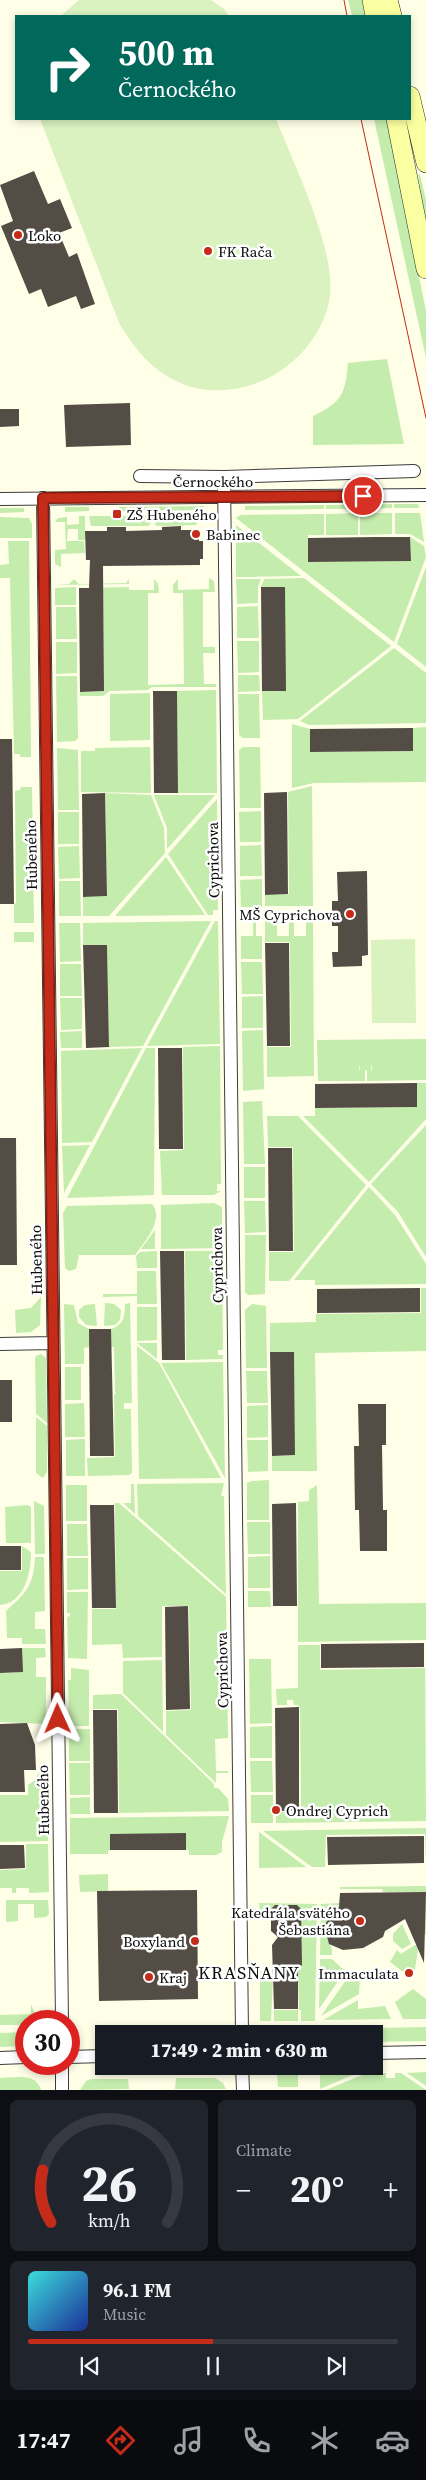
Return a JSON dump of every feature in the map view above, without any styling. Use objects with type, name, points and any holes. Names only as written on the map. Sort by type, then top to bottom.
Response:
[{"type":"main road","points":[[372,0],[376,15]]},
{"type":"main road","points":[[388,0],[392,15]]},
{"type":"main road","points":[[411,100],[426,164]]},
{"type":"main road","points":[[396,120],[426,268]]},
{"type":"street","points":[[140,476],[224,477],[414,471]]},
{"type":"street","name":"Cyprichova","points":[[224,477],[242,2025]]},
{"type":"street","name":"Černockého","points":[[0,499],[426,495]]},
{"type":"street","name":"Hubeného","points":[[43,498],[62,2010]]},
{"type":"street","points":[[0,1344],[53,1343]]},
{"type":"street","points":[[383,2053],[426,2052]]},
{"type":"street","points":[[80,2057],[95,2056]]},
{"type":"street","points":[[0,2058],[15,2057]]},
{"type":"street","points":[[62,2075],[62,2090]]},
{"type":"street","points":[[242,2075],[242,2090]]},
{"type":"green space","points":[[79,0],[211,0],[224,9],[228,15],[62,15]]},
{"type":"green space","points":[[348,0],[362,0],[365,15],[352,15]]},
{"type":"green space","name":"FK Rača","points":[[40,120],[276,120],[313,210],[327,260],[330,283],[329,302],[320,327],[305,349],[287,366],[265,380],[240,388],[215,390],[189,386],[165,375],[145,359],[120,325]]},
{"type":"green space","points":[[374,120],[387,120],[426,311],[426,358]]},
{"type":"green space","points":[[418,174],[420,175],[426,200],[426,226]]},
{"type":"green space","points":[[387,359],[404,444],[313,445],[313,416],[336,402],[340,396],[345,383],[348,363]]},
{"type":"green space","points":[[392,504],[392,508],[360,509],[360,505]]},
{"type":"green space","points":[[394,504],[418,504],[419,508],[394,508]]},
{"type":"green space","points":[[324,505],[324,509],[245,510],[245,506]]},
{"type":"green space","points":[[326,505],[358,505],[358,509],[326,509]]},
{"type":"green space","points":[[204,506],[204,510],[119,511],[119,507]]},
{"type":"green space","points":[[65,507],[89,507],[89,511],[65,512]]},
{"type":"green space","points":[[0,508],[24,508],[24,512],[0,513]]},
{"type":"green space","points":[[358,513],[358,535],[326,535],[326,514]]},
{"type":"green space","points":[[360,513],[392,513],[392,534],[360,535]]},
{"type":"green space","points":[[395,513],[420,513],[424,542],[410,534],[395,534]]},
{"type":"green space","points":[[324,514],[324,535],[308,535],[308,562],[410,561],[410,537],[424,546],[426,557],[394,642],[236,518],[240,515]]},
{"type":"green space","points":[[197,515],[197,524],[195,525],[157,526],[155,524],[155,516]]},
{"type":"green space","points":[[79,516],[85,516],[85,540],[78,540],[78,529],[68,529],[67,541],[84,541],[85,553],[61,554],[61,567],[55,564],[55,550],[66,549],[65,522],[55,522],[58,518],[67,517],[67,525],[79,524]]},
{"type":"green space","points":[[89,516],[150,516],[151,523],[148,526],[91,526]]},
{"type":"green space","points":[[0,517],[29,518],[32,524],[32,538],[0,538]]},
{"type":"green space","points":[[236,525],[301,576],[236,577]]},
{"type":"green space","points":[[8,541],[29,541],[31,757],[20,757],[20,754],[14,754],[10,578],[0,578],[0,565],[9,564]]},
{"type":"green space","points":[[426,567],[426,667],[397,644]]},
{"type":"green space","points":[[209,578],[214,581],[215,592],[203,592],[203,647],[215,647],[215,653],[203,653],[204,684],[216,684],[216,687],[152,687],[148,690],[110,691],[103,696],[80,696],[80,692],[104,691],[103,589],[79,588],[129,587],[129,590],[154,590],[154,579],[158,584],[159,593],[148,593],[148,685],[184,684],[183,593],[173,593],[173,585],[178,579],[178,590],[209,589]]},
{"type":"green space","points":[[304,578],[391,646],[298,719],[263,720],[262,691],[285,587],[261,587],[264,579]]},
{"type":"green space","points":[[74,579],[79,584],[126,583],[129,579],[129,584],[55,585],[69,584]]},
{"type":"green space","points":[[236,579],[261,579],[258,587],[258,603],[237,604]]},
{"type":"green space","points":[[76,587],[76,605],[55,605],[55,588]]},
{"type":"green space","points":[[258,606],[259,638],[237,638],[237,607]]},
{"type":"green space","points":[[56,607],[76,607],[77,639],[56,639]]},
{"type":"green space","points":[[237,641],[259,641],[259,672],[238,673]]},
{"type":"green space","points":[[56,642],[77,642],[77,673],[56,674]]},
{"type":"green space","points":[[394,648],[426,673],[426,723],[309,725],[300,721]]},
{"type":"green space","points":[[238,675],[259,675],[260,691],[238,692]]},
{"type":"green space","points":[[56,676],[77,676],[78,738],[75,741],[57,742]]},
{"type":"green space","points":[[216,690],[217,793],[178,793],[177,691]]},
{"type":"green space","points":[[150,693],[150,740],[110,741],[110,694]]},
{"type":"green space","points":[[238,694],[259,694],[260,738],[243,738],[239,735]]},
{"type":"green space","points":[[292,724],[310,729],[310,752],[413,751],[413,728],[426,727],[426,782],[314,783],[292,788]]},
{"type":"green space","points":[[150,747],[151,793],[81,792],[81,751],[95,751],[95,748]]},
{"type":"green space","points":[[243,747],[260,747],[261,808],[240,808],[239,750]]},
{"type":"green space","points":[[57,748],[78,750],[79,810],[58,810]]},
{"type":"green space","points":[[312,786],[313,906],[265,906],[265,895],[289,894],[288,792]]},
{"type":"green space","points":[[21,787],[32,787],[34,923],[14,923],[14,904],[16,903],[15,791],[20,790]]},
{"type":"green space","points":[[105,793],[151,795],[164,828],[165,853],[109,916],[83,916],[83,897],[107,896]]},
{"type":"green space","points":[[154,795],[215,795],[167,849],[167,828]]},
{"type":"green space","points":[[217,799],[218,910],[213,910],[213,915],[208,915],[168,854]]},
{"type":"green space","points":[[261,811],[261,842],[240,842],[239,812]]},
{"type":"green space","points":[[58,812],[79,812],[79,844],[58,844]]},
{"type":"green space","points":[[261,845],[262,876],[240,876],[240,846]]},
{"type":"green space","points":[[79,846],[80,878],[59,879],[58,847]]},
{"type":"green space","points":[[166,857],[205,915],[115,916]]},
{"type":"green space","points":[[262,879],[262,907],[241,907],[240,880]]},
{"type":"green space","points":[[59,881],[80,881],[81,916],[59,916]]},
{"type":"green space","points":[[211,921],[143,1046],[109,1047],[107,945],[83,945],[83,923]]},
{"type":"green space","points":[[215,921],[218,921],[220,1044],[147,1046]]},
{"type":"green space","points":[[253,921],[256,921],[256,936],[262,936],[262,959],[241,959],[241,936],[253,936]]},
{"type":"green space","points":[[265,921],[277,921],[277,936],[289,936],[289,921],[294,921],[294,936],[306,936],[306,921],[313,921],[314,1076],[267,1077],[267,1047],[291,1047],[290,942],[265,942]]},
{"type":"green space","points":[[59,923],[80,923],[81,961],[60,962]]},
{"type":"green space","points":[[14,932],[34,932],[34,942],[14,942]]},
{"type":"green space","points":[[415,939],[416,1023],[372,1023],[371,940]]},
{"type":"green space","points":[[241,962],[262,962],[263,994],[242,994]]},
{"type":"green space","points":[[60,964],[81,964],[82,996],[60,996]]},
{"type":"green space","points":[[263,996],[263,1028],[242,1028],[242,997]]},
{"type":"green space","points":[[60,998],[82,998],[82,1029],[61,1030]]},
{"type":"green space","points":[[263,1030],[264,1089],[243,1091],[242,1031]]},
{"type":"green space","points":[[82,1031],[82,1048],[61,1048],[60,1032]]},
{"type":"green space","points":[[426,1039],[426,1080],[367,1081],[367,1070],[365,1070],[365,1081],[318,1081],[317,1040]]},
{"type":"green space","points":[[220,1046],[221,1184],[217,1184],[217,1191],[221,1191],[214,1195],[162,1195],[160,1151],[184,1150],[183,1047]]},
{"type":"green space","points":[[142,1048],[92,1142],[62,1143],[61,1051]]},
{"type":"green space","points":[[146,1048],[155,1048],[154,1195],[67,1198]]},
{"type":"green space","points":[[417,1083],[426,1083],[426,1119],[369,1182],[303,1116],[315,1116],[315,1108],[417,1107]]},
{"type":"green space","points":[[262,1101],[265,1164],[244,1164],[243,1102]]},
{"type":"green space","points":[[267,1116],[298,1116],[366,1185],[289,1281],[269,1281],[269,1252],[294,1252],[293,1147],[268,1147]]},
{"type":"green space","points":[[426,1125],[426,1257],[398,1212],[371,1184]]},
{"type":"green space","points":[[90,1145],[64,1193],[62,1146]]},
{"type":"green space","points":[[244,1167],[265,1167],[265,1198],[244,1198]]},
{"type":"green space","points":[[369,1187],[395,1215],[426,1264],[426,1284],[315,1285],[315,1280],[294,1280]]},
{"type":"green space","points":[[244,1201],[265,1201],[266,1232],[245,1233]]},
{"type":"green space","points":[[214,1203],[222,1207],[222,1248],[161,1249],[161,1205]]},
{"type":"green space","points":[[152,1204],[155,1210],[155,1224],[148,1238],[135,1255],[79,1255],[76,1269],[69,1271],[65,1268],[63,1213],[67,1206]]},
{"type":"green space","points":[[155,1230],[155,1249],[141,1249]]},
{"type":"green space","points":[[245,1235],[266,1235],[265,1294],[248,1295],[245,1292]]},
{"type":"green space","points":[[157,1251],[157,1268],[137,1268],[136,1256],[140,1252]]},
{"type":"green space","points":[[185,1251],[222,1251],[223,1350],[218,1350],[218,1355],[223,1355],[223,1359],[186,1360]]},
{"type":"green space","points":[[137,1271],[156,1271],[157,1304],[137,1304],[137,1296],[103,1297],[103,1294],[137,1294]]},
{"type":"green space","points":[[421,1288],[426,1288],[426,1351],[315,1353],[317,1471],[272,1471],[272,1456],[295,1455],[294,1352],[270,1352],[270,1323],[316,1322],[316,1314],[421,1313]]},
{"type":"green space","points":[[41,1297],[40,1325],[31,1332],[16,1333],[15,1310],[31,1308]]},
{"type":"green space","points":[[105,1303],[114,1304],[121,1310],[120,1320],[115,1325],[104,1326]]},
{"type":"green space","points":[[130,1303],[132,1403],[124,1403],[124,1409],[131,1409],[132,1473],[129,1475],[88,1476],[87,1458],[115,1457],[114,1396],[116,1392],[114,1347],[111,1347],[111,1329],[119,1325],[124,1316],[125,1304]]},
{"type":"green space","points":[[64,1304],[74,1305],[78,1323],[89,1329],[90,1347],[84,1348],[84,1364],[65,1364]]},
{"type":"green space","points":[[95,1304],[97,1326],[86,1325],[79,1317],[79,1310],[85,1305]]},
{"type":"green space","points":[[252,1304],[266,1306],[267,1368],[246,1368],[245,1310]]},
{"type":"green space","points":[[137,1307],[157,1307],[157,1340],[137,1341]]},
{"type":"green space","points":[[137,1343],[157,1343],[157,1359]]},
{"type":"green space","points":[[137,1346],[159,1363],[221,1478],[139,1479]]},
{"type":"green space","points":[[41,1354],[46,1358],[47,1423],[36,1414],[35,1359],[36,1356]]},
{"type":"green space","points":[[223,1362],[225,1478],[161,1363]]},
{"type":"green space","points":[[65,1367],[81,1367],[81,1400],[65,1400]]},
{"type":"green space","points":[[246,1371],[267,1371],[268,1403],[247,1403]]},
{"type":"green space","points":[[84,1403],[85,1437],[65,1437],[65,1404]]},
{"type":"green space","points":[[268,1405],[268,1437],[247,1438],[247,1406]]},
{"type":"green space","points":[[36,1417],[47,1426],[47,1472],[43,1478],[36,1473]]},
{"type":"green space","points":[[85,1439],[85,1476],[66,1476],[66,1440]]},
{"type":"green space","points":[[247,1440],[268,1440],[268,1471],[248,1472]]},
{"type":"green space","points":[[269,1480],[269,1520],[247,1520],[247,1483]]},
{"type":"green space","points":[[224,1483],[221,1496],[224,1496],[226,1594],[138,1516],[137,1484]]},
{"type":"green space","points":[[131,1484],[134,1484],[135,1514],[123,1503],[131,1503]]},
{"type":"green space","points":[[66,1485],[87,1485],[87,1521],[66,1521]]},
{"type":"green space","points":[[317,1485],[319,1604],[426,1603],[426,1640],[298,1642],[298,1502],[309,1501],[309,1490]]},
{"type":"green space","points":[[34,1501],[44,1506],[45,1554],[35,1554]]},
{"type":"green space","points":[[115,1503],[119,1503],[226,1597],[228,1738],[215,1739],[216,1771],[228,1771],[228,1773],[216,1773],[216,1783],[166,1735],[166,1711],[191,1710],[189,1606],[162,1606],[162,1657],[123,1658],[122,1644],[92,1645],[92,1609],[116,1609]]},
{"type":"green space","points":[[28,1505],[31,1507],[31,1543],[6,1543],[5,1507]]},
{"type":"green space","points":[[247,1522],[270,1522],[270,1554],[248,1554]]},
{"type":"green space","points":[[67,1524],[87,1524],[88,1556],[67,1556]]},
{"type":"green space","points":[[22,1546],[31,1552],[28,1577],[21,1593],[15,1599],[0,1605],[0,1571],[22,1571]]},
{"type":"green space","points":[[270,1556],[270,1588],[248,1588],[248,1557]]},
{"type":"green space","points":[[35,1557],[44,1557],[45,1611],[35,1612],[35,1629],[45,1629],[46,1644],[22,1644],[22,1638],[7,1638],[6,1611],[28,1588],[33,1575]]},
{"type":"green space","points":[[67,1558],[88,1558],[88,1589],[67,1590]]},
{"type":"green space","points":[[248,1591],[270,1591],[271,1607],[248,1607]]},
{"type":"green space","points":[[67,1592],[88,1592],[87,1659],[68,1658],[67,1617],[70,1616],[70,1613],[67,1613]]},
{"type":"green space","points":[[425,1643],[426,1821],[276,1823],[276,1812],[299,1812],[301,1810],[300,1708],[298,1705],[294,1705],[293,1700],[287,1700],[287,1705],[277,1705],[276,1689],[298,1688],[298,1645],[320,1645],[320,1670],[425,1668]]},
{"type":"green space","points":[[22,1648],[45,1648],[46,1657],[36,1658],[36,1677],[46,1677],[46,1724],[0,1722],[0,1673],[22,1672]]},
{"type":"green space","points":[[249,1659],[271,1659],[272,1723],[250,1724]]},
{"type":"green space","points":[[162,1660],[163,1732],[123,1693],[123,1661]]},
{"type":"green space","points":[[71,1668],[89,1670],[89,1726],[69,1726],[68,1680],[71,1680]]},
{"type":"green space","points":[[121,1694],[214,1784],[214,1788],[218,1788],[228,1799],[229,1811],[119,1813],[118,1709],[93,1709],[93,1695]]},
{"type":"green space","points":[[272,1726],[272,1758],[250,1758],[250,1727]]},
{"type":"green space","points":[[69,1729],[90,1729],[90,1761],[69,1761]]},
{"type":"green space","points":[[250,1761],[272,1761],[273,1792],[251,1792]]},
{"type":"green space","points":[[69,1763],[90,1763],[90,1795],[70,1795]]},
{"type":"green space","points":[[47,1771],[48,1841],[0,1842],[0,1795],[28,1795],[28,1785],[35,1780],[39,1772]]},
{"type":"green space","points":[[251,1795],[273,1795],[273,1823],[251,1823]]},
{"type":"green space","points":[[90,1797],[90,1814],[70,1814],[70,1798]]},
{"type":"green space","points":[[229,1816],[222,1842],[222,1852],[216,1855],[189,1855],[189,1850],[110,1834],[110,1850],[108,1854],[70,1854],[70,1818]]},
{"type":"green space","points":[[426,1828],[426,1866],[425,1834],[326,1835],[325,1867],[312,1867],[263,1831]]},
{"type":"green space","points":[[259,1832],[306,1867],[259,1868]]},
{"type":"green space","points":[[26,1844],[48,1844],[49,1892],[29,1893],[29,1888],[16,1888],[16,1893],[12,1893],[12,1888],[0,1888],[0,1870],[26,1869]]},
{"type":"green space","points":[[108,1874],[108,1891],[80,1892],[79,1875]]},
{"type":"green space","points":[[426,1886],[426,1934],[424,1935],[424,1892],[340,1889],[340,1887]]},
{"type":"green space","points":[[6,1900],[48,1900],[49,1914],[46,1917],[34,1918],[34,1904],[18,1904],[18,1921],[6,1922]]},
{"type":"green space","points":[[259,1903],[317,1904],[315,2021],[301,2021],[301,2010],[299,2010],[297,1934],[301,1930],[301,1909],[297,1905],[276,1905],[271,1909],[271,1915],[260,1915]]},
{"type":"green space","points":[[340,1903],[339,1908],[330,1916],[324,1927],[332,1949],[332,1955],[320,1955],[321,1904]]},
{"type":"green space","points":[[402,1924],[411,1944],[402,1949],[393,1941],[393,1934]]},
{"type":"green space","points":[[415,1945],[419,1945],[415,1968],[411,1978],[390,1962],[397,1950],[401,1954]]},
{"type":"green space","points":[[320,1959],[332,1959],[345,1971],[319,2009]]},
{"type":"green space","points":[[260,1971],[270,1971],[270,1976],[273,1977],[271,2021],[260,2021]]},
{"type":"green space","points":[[351,1973],[360,1975],[359,1994],[321,2016]]},
{"type":"green space","points":[[413,1989],[426,1999],[426,2019],[403,2019],[395,2002]]},
{"type":"green space","points":[[358,2000],[358,2009],[385,2006],[391,2019],[323,2020]]},
{"type":"green space","points":[[274,2010],[298,2010],[298,2021],[274,2021]]},
{"type":"green space","points":[[0,2015],[15,2015],[15,2025],[0,2025]]},
{"type":"green space","points":[[426,2027],[426,2041],[383,2042],[383,2028]]},
{"type":"green space","points":[[15,2032],[15,2046],[0,2047],[0,2033]]},
{"type":"green space","points":[[426,2072],[426,2086],[407,2073]]},
{"type":"green space","points":[[383,2073],[386,2073],[386,2078],[395,2078],[395,2073],[401,2073],[426,2090],[326,2090],[362,2075],[383,2075]]},
{"type":"green space","points":[[277,2075],[298,2075],[298,2087],[278,2087]]},
{"type":"green space","points":[[320,2075],[352,2075],[320,2089]]},
{"type":"green space","points":[[0,2078],[30,2078],[38,2084],[41,2090],[0,2090]]},
{"type":"green space","points":[[176,2078],[215,2078],[223,2083],[226,2089],[175,2089]]},
{"type":"green space","points":[[91,2079],[128,2079],[129,2089],[80,2090],[86,2081]]},
{"type":"building","points":[[34,171],[48,204],[60,199],[72,228],[59,233],[69,257],[77,253],[95,304],[81,309],[76,296],[48,307],[41,289],[29,294],[1,226],[13,221],[0,185]]},
{"type":"building","points":[[130,403],[131,445],[66,447],[64,405]]},
{"type":"building","points":[[0,409],[19,409],[19,426],[0,427]]},
{"type":"building","points":[[181,526],[181,530],[199,530],[199,541],[203,541],[203,559],[200,559],[200,565],[103,566],[104,691],[80,692],[79,588],[89,588],[90,560],[86,560],[85,531],[107,531],[107,527],[126,527],[126,531],[162,530],[162,527]]},
{"type":"building","points":[[410,537],[411,561],[308,562],[308,538]]},
{"type":"building","points":[[261,587],[285,587],[286,691],[262,691]]},
{"type":"building","points":[[153,691],[177,691],[178,793],[154,793]]},
{"type":"building","points":[[413,728],[413,751],[310,752],[310,729]]},
{"type":"building","points":[[0,739],[12,739],[14,904],[0,904]]},
{"type":"building","points":[[287,792],[288,894],[265,895],[264,793]]},
{"type":"building","points":[[105,793],[107,896],[83,897],[82,794]]},
{"type":"building","name":"MŠ Cyprichova","points":[[367,871],[368,955],[362,956],[362,966],[333,967],[332,952],[338,952],[338,926],[332,926],[332,901],[338,901],[337,872]]},
{"type":"building","points":[[265,943],[289,943],[290,1046],[267,1046]]},
{"type":"building","points":[[83,945],[107,945],[109,1047],[86,1048]]},
{"type":"building","points":[[158,1048],[182,1048],[183,1149],[159,1149]]},
{"type":"building","points":[[417,1083],[417,1107],[315,1108],[315,1084]]},
{"type":"building","points":[[0,1138],[16,1138],[17,1265],[0,1265]]},
{"type":"building","points":[[268,1148],[292,1148],[293,1251],[269,1251]]},
{"type":"building","points":[[160,1251],[184,1251],[185,1360],[162,1360]]},
{"type":"building","points":[[420,1288],[420,1312],[317,1313],[317,1289]]},
{"type":"building","points":[[89,1329],[111,1329],[114,1456],[90,1456]]},
{"type":"building","points":[[270,1352],[294,1352],[295,1455],[272,1456]]},
{"type":"building","points":[[0,1380],[12,1380],[12,1422],[0,1422]]},
{"type":"building","points":[[358,1404],[386,1404],[386,1445],[382,1445],[383,1510],[387,1510],[387,1551],[360,1551],[359,1510],[355,1510],[354,1446],[359,1446]]},
{"type":"building","points":[[296,1503],[297,1606],[273,1606],[272,1504]]},
{"type":"building","points":[[90,1505],[114,1505],[116,1608],[92,1608]]},
{"type":"building","points":[[0,1546],[21,1546],[21,1570],[0,1570]]},
{"type":"building","points":[[188,1606],[190,1709],[166,1710],[165,1607]]},
{"type":"building","points":[[424,1643],[424,1667],[321,1668],[321,1644]]},
{"type":"building","points":[[22,1648],[23,1672],[0,1673],[0,1649]]},
{"type":"building","points":[[299,1707],[299,1811],[276,1811],[275,1708]]},
{"type":"building","points":[[93,1710],[117,1710],[118,1813],[94,1813]]},
{"type":"building","points":[[27,1723],[35,1745],[36,1770],[24,1770],[25,1792],[0,1792],[0,1724]]},
{"type":"building","points":[[186,1833],[186,1850],[110,1850],[110,1834]]},
{"type":"building","points":[[424,1836],[424,1863],[328,1865],[327,1837]]},
{"type":"building","points":[[0,1845],[24,1845],[25,1868],[0,1869]]},
{"type":"building","points":[[197,1890],[198,1999],[99,2001],[97,1891]]},
{"type":"building","name":"Katedrála svätého Šebastiána","points":[[426,1892],[424,1963],[405,1919],[385,1931],[383,1937],[363,1948],[343,1950],[329,1944],[324,1925],[339,1907],[340,1893]]},
{"type":"building","points":[[275,1905],[297,1905],[301,1909],[302,1965],[298,1969],[298,2009],[274,2009],[272,1945],[278,1937],[271,1931],[271,1909]]},
{"type":"tram line","points":[[344,0],[347,15]]},
{"type":"tram line","points":[[361,120],[426,418]]},
{"type":"place","name":"Loko","points":[[18,235]]},
{"type":"place","name":"FK Rača","points":[[208,251]]},
{"type":"place","name":"ZŠ Hubeného","points":[[117,514]]},
{"type":"place","name":"Babinec","points":[[196,534]]},
{"type":"place","name":"MŠ Cyprichova","points":[[350,914]]},
{"type":"place","name":"Ondrej Cyprich","points":[[276,1810]]},
{"type":"place","name":"Katedrála svätého Šebastiána","points":[[360,1921]]},
{"type":"place","name":"Boxyland","points":[[195,1941]]},
{"type":"place","name":"Immaculata","points":[[409,1973]]},
{"type":"place","name":"Kraj","points":[[149,1977]]},
{"type":"district","name":"KRASŇANY","points":[[249,1972]]},
{"type":"route","points":[[58,1719],[43,498],[363,496]]}]
